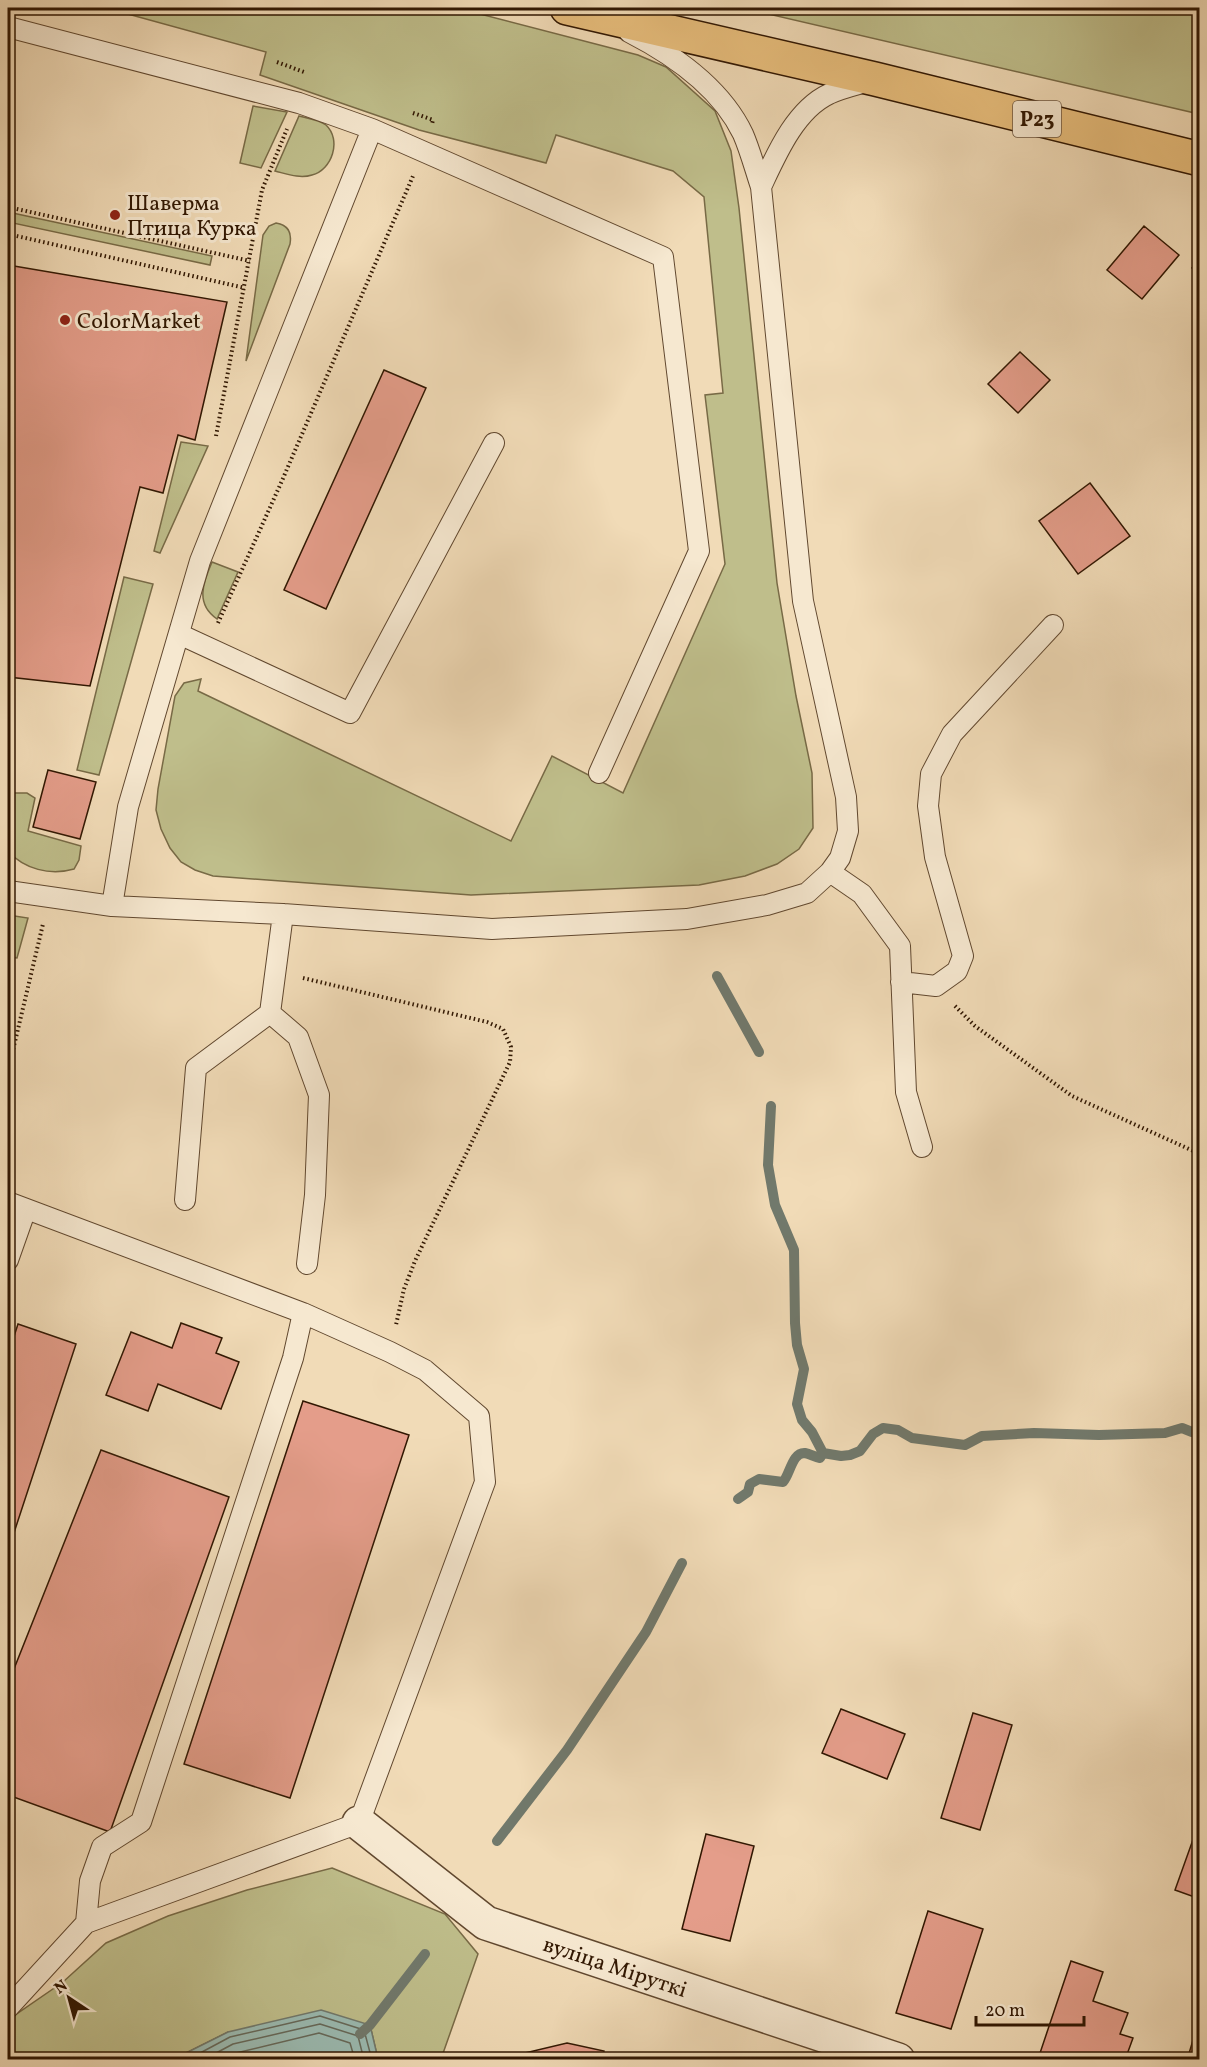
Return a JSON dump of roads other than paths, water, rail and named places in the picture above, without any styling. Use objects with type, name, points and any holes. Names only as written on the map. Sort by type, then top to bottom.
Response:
[{"type":"highway","name":"Р23","points":[[578,10],[875,79],[1200,159]]},
{"type":"street","name":"вуліца Міруткі","points":[[359,1823],[486,1923],[898,2060]]},
{"type":"lane","points":[[8,891],[112,906],[284,914],[492,929],[687,919],[767,904],[807,893],[830,872],[840,858],[848,831],[846,797],[803,601],[760,187],[742,134],[724,104],[692,73],[646,41],[578,10]]},
{"type":"lane","points":[[8,27],[299,103],[372,129],[663,257],[699,551],[599,773]]},
{"type":"lane","points":[[760,187],[788,134],[804,114],[827,94],[875,79]]},
{"type":"lane","points":[[112,906],[128,807],[200,561],[372,129]]},
{"type":"lane","points":[[179,634],[350,713],[494,442]]},
{"type":"lane","points":[[901,982],[936,986],[957,971],[963,956],[935,857],[928,806],[931,774],[952,734],[1053,625]]},
{"type":"lane","points":[[830,872],[862,894],[900,946],[906,1092],[921,1147]]},
{"type":"lane","points":[[185,1200],[196,1068],[270,1012],[284,914]]},
{"type":"lane","points":[[270,1012],[298,1037],[319,1095],[315,1195],[307,1264]]},
{"type":"lane","points":[[8,1260],[17,1205],[303,1314],[390,1352],[425,1370],[479,1416],[485,1482],[359,1823],[86,1923],[8,2008]]},
{"type":"lane","points":[[86,1923],[90,1881],[102,1847],[141,1822],[293,1358],[303,1314]]},
{"type":"water","points":[[321,2010],[370,2025],[378,2059],[174,2059],[228,2032]]},
{"type":"waterway","points":[[717,976],[759,1052]]},
{"type":"waterway","points":[[771,1106],[768,1165],[775,1205],[794,1250],[795,1323],[797,1345],[804,1369],[797,1404],[802,1420],[812,1432],[823,1453],[841,1456],[860,1451],[873,1434],[883,1428],[898,1430],[912,1438],[965,1445],[982,1436],[1034,1433],[1099,1435],[1165,1433],[1182,1428],[1192,1432],[1200,1430]]},
{"type":"waterway","points":[[738,1499],[748,1492],[750,1484],[759,1479],[783,1482],[797,1456],[805,1453],[820,1458],[823,1453]]},
{"type":"waterway","points":[[497,1841],[567,1750],[646,1632],[682,1563]]},
{"type":"waterway","points":[[360,2034],[370,2025],[425,1954]]},
{"type":"place","name":"Шаверма Птица Курка","points":[[115,215]]},
{"type":"place","name":"ColorMarket","points":[[65,320]]}]
